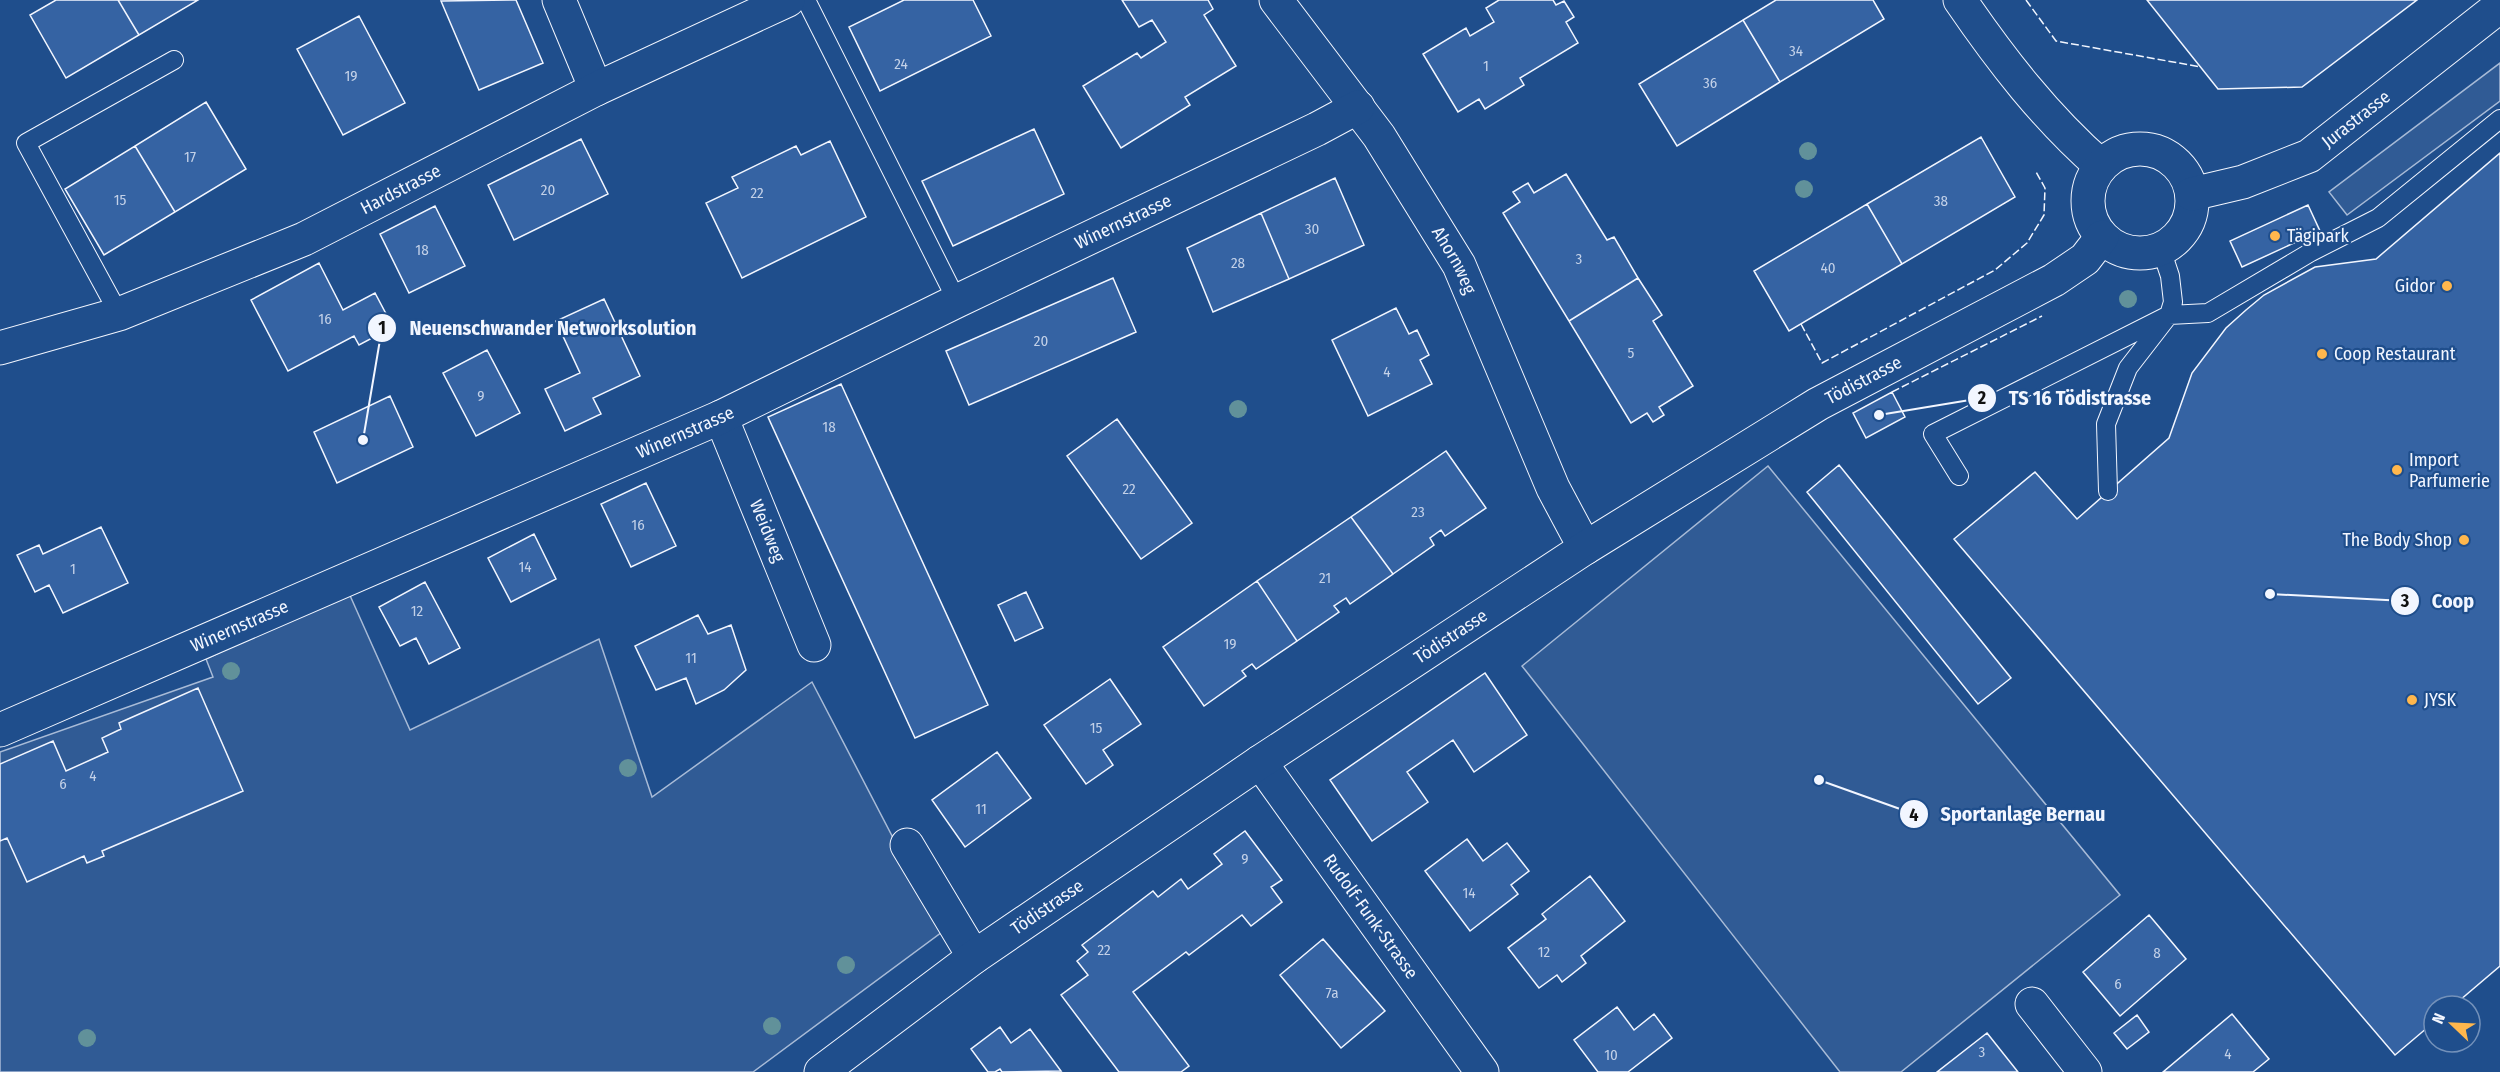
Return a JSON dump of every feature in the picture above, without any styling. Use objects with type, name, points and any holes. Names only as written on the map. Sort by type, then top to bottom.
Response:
[{"type":"street","points":[[559,0],[596,89]]},
{"type":"street","name":"Hardstrasse","points":[[0,348],[119,314],[304,239],[596,89],[741,10],[788,0]]},
{"type":"street","name":"Ahornweg","points":[[1276,0],[1379,136],[1459,265],[1553,488],[1585,548]]},
{"type":"street","points":[[1960,0],[2005,64],[2066,134],[2101,166]]},
{"type":"street","name":"Jurastrasse","points":[[2192,194],[2243,182],[2309,156],[2500,6]]},
{"type":"street","name":"Winernstrasse","points":[[0,730],[721,417],[1317,129],[1358,106]]},
{"type":"street","points":[[2131,149],[2147,149],[2164,154],[2177,164],[2187,178],[2192,194],[2192,211],[2186,227],[2175,240],[2161,249],[2145,253],[2129,252],[2115,247],[2102,237],[2093,225],[2089,210],[2088,194],[2092,179],[2101,166],[2114,155],[2131,149]]},
{"type":"street","name":"Tödistrasse","points":[[821,1072],[974,957],[1260,762],[1585,548],[1818,404],[2054,280],[2085,259],[2102,237]]},
{"type":"street","name":"Weidweg","points":[[721,417],[813,645]]},
{"type":"street","name":"Rudolf-Funk-Strasse","points":[[1260,762],[1482,1072]]},
{"type":"street","points":[[907,845],[974,957]]},
{"type":"street","points":[[2032,1004],[2085,1072]]},
{"type":"lane","points":[[806,0],[957,301]]},
{"type":"lane","points":[[119,314],[26,143],[174,60]]},
{"type":"lane","points":[[1959,476],[1933,434],[2169,315],[2208,313],[2311,252],[2378,218],[2500,119]]},
{"type":"lane","points":[[2108,491],[2106,423],[2128,368],[2169,315],[2173,302],[2171,284],[2161,249]]},
{"type":"shaded area","points":[[2500,63],[2500,101],[2347,215],[2329,192]]},
{"type":"shaded area","points":[[1768,466],[2120,895],[1901,1072],[1840,1072],[1522,666]]},
{"type":"shaded area","points":[[348,591],[410,730],[599,639],[652,797],[812,682],[942,932],[753,1072],[0,1072],[0,752],[213,677],[206,659]]},
{"type":"building","points":[[56,0],[118,0],[139,35],[66,78],[30,15]]},
{"type":"building","points":[[118,0],[198,0],[139,35]]},
{"type":"building","points":[[516,0],[543,63],[479,90],[441,1]]},
{"type":"building","points":[[904,0],[973,0],[991,36],[880,91],[849,27]]},
{"type":"building","points":[[1122,0],[1208,0],[1213,9],[1204,15],[1236,66],[1185,97],[1190,105],[1121,148],[1083,86],[1137,53],[1141,58],[1166,42],[1152,20],[1139,27]]},
{"type":"building","points":[[1499,0],[1553,0],[1556,5],[1564,1],[1574,17],[1566,22],[1578,43],[1520,78],[1524,85],[1485,109],[1479,99],[1458,112],[1423,54],[1466,28],[1470,36],[1494,22],[1486,8]]},
{"type":"building","points":[[1776,0],[1873,0],[1884,19],[1780,82],[1743,20]]},
{"type":"building","points":[[2147,0],[2417,0],[2302,87],[2218,89]]},
{"type":"building","points":[[359,16],[405,103],[343,135],[297,49]]},
{"type":"building","points":[[1743,20],[1780,82],[1677,146],[1639,84]]},
{"type":"building","points":[[206,102],[246,169],[175,212],[135,146]]},
{"type":"building","points":[[1034,129],[1064,194],[953,246],[922,181]]},
{"type":"building","points":[[1981,137],[2015,197],[1902,264],[1867,204]]},
{"type":"building","points":[[581,139],[608,194],[514,240],[488,185]]},
{"type":"building","points":[[830,141],[866,217],[742,278],[706,203],[738,188],[732,177],[796,146],[801,155]]},
{"type":"building","points":[[135,146],[175,212],[104,255],[65,189]]},
{"type":"building","name":"Tägipark","points":[[2500,153],[2500,966],[2467,994],[2422,994],[2422,1032],[2395,1055],[1954,539],[2035,472],[2077,519],[2169,438],[2192,373],[2226,328],[2246,310],[2264,295],[2315,267],[2376,259]]},
{"type":"building","points":[[1566,174],[1607,240],[1614,237],[1638,278],[1569,321],[1503,213],[1520,202],[1513,192],[1528,183],[1534,193]]},
{"type":"building","points":[[1335,178],[1364,245],[1289,279],[1261,213]]},
{"type":"building","points":[[1867,204],[1902,264],[1789,331],[1754,271]]},
{"type":"building","name":"Tägipark","points":[[2308,205],[2320,231],[2242,267],[2230,241]]},
{"type":"building","points":[[435,206],[465,266],[409,293],[380,234]]},
{"type":"building","points":[[1261,213],[1289,279],[1213,312],[1187,248]]},
{"type":"building","points":[[319,263],[343,310],[375,293],[393,327],[359,345],[354,336],[288,371],[251,300]]},
{"type":"building","points":[[1113,278],[1136,332],[969,405],[946,351]]},
{"type":"building","points":[[1638,278],[1662,315],[1653,321],[1693,386],[1659,407],[1664,415],[1653,422],[1647,413],[1631,423],[1569,321]]},
{"type":"building","points":[[604,299],[640,376],[593,398],[601,414],[565,431],[545,389],[580,373],[556,321]]},
{"type":"building","points":[[1396,308],[1409,334],[1417,330],[1429,355],[1420,360],[1432,384],[1368,416],[1332,340]]},
{"type":"building","points":[[487,350],[520,413],[476,436],[443,373]]},
{"type":"building","points":[[841,384],[988,705],[915,738],[768,417]]},
{"type":"building","points":[[1892,392],[1905,417],[1866,438],[1853,413]]},
{"type":"building","points":[[390,396],[413,447],[337,483],[314,432]]},
{"type":"building","points":[[1117,419],[1192,523],[1141,559],[1067,456]]},
{"type":"building","points":[[1446,451],[1486,508],[1445,536],[1441,530],[1430,538],[1434,545],[1393,574],[1351,517]]},
{"type":"building","points":[[1839,465],[2011,678],[1978,704],[1807,492]]},
{"type":"building","points":[[646,483],[676,546],[631,567],[601,504]]},
{"type":"building","points":[[1351,517],[1393,574],[1350,604],[1346,598],[1334,606],[1339,612],[1297,641],[1257,581]]},
{"type":"building","points":[[101,527],[128,583],[63,613],[49,585],[35,592],[17,555],[39,545],[43,554]]},
{"type":"building","points":[[534,534],[556,579],[511,602],[488,558]]},
{"type":"building","points":[[1257,581],[1297,641],[1256,669],[1252,664],[1242,671],[1246,676],[1204,706],[1163,647]]},
{"type":"building","points":[[425,582],[460,648],[429,664],[416,638],[400,646],[379,607]]},
{"type":"building","points":[[1026,592],[1043,628],[1015,641],[998,605]]},
{"type":"building","points":[[698,615],[708,634],[731,625],[746,670],[724,690],[696,704],[686,678],[656,690],[635,646]]},
{"type":"building","points":[[1485,673],[1527,735],[1474,772],[1453,740],[1407,772],[1428,802],[1372,841],[1330,780]]},
{"type":"building","points":[[1110,679],[1141,724],[1103,750],[1113,765],[1086,784],[1044,725]]},
{"type":"building","points":[[198,688],[243,791],[102,851],[104,856],[87,863],[84,856],[27,882],[7,838],[0,841],[0,764],[53,741],[66,771],[108,752],[102,738],[121,729],[119,723]]},
{"type":"building","points":[[997,752],[1031,798],[965,847],[932,800]]},
{"type":"building","points":[[1245,831],[1282,880],[1271,887],[1282,902],[1251,926],[1242,915],[1189,955],[1186,952],[1133,992],[1189,1066],[1181,1072],[1119,1072],[1061,995],[1088,975],[1077,961],[1088,952],[1082,945],[1153,891],[1158,897],[1181,879],[1188,889],[1222,864],[1214,854]]},
{"type":"building","points":[[1467,839],[1483,861],[1507,843],[1529,871],[1511,885],[1518,894],[1470,931],[1425,871]]},
{"type":"building","points":[[1590,876],[1625,921],[1581,956],[1586,963],[1562,982],[1557,975],[1539,988],[1508,948],[1546,919],[1542,914]]},
{"type":"building","points":[[2149,915],[2186,959],[2120,1016],[2083,972]]},
{"type":"building","points":[[1323,939],[1385,1011],[1341,1048],[1280,975]]},
{"type":"building","points":[[1617,1007],[1634,1030],[1654,1014],[1672,1038],[1628,1072],[1598,1072],[1574,1040]]},
{"type":"building","points":[[2232,1014],[2269,1059],[2253,1072],[2163,1072]]},
{"type":"building","points":[[2137,1015],[2149,1032],[2127,1049],[2114,1033]]},
{"type":"building","points":[[1000,1027],[1011,1043],[1030,1029],[1061,1071],[1002,1072],[1000,1069],[988,1072],[971,1049]]},
{"type":"building","points":[[1987,1033],[2018,1072],[1937,1072]]},
{"type":"fence","points":[[2026,0],[2056,41],[2201,67]]},
{"type":"fence","points":[[1801,324],[1822,363],[1995,270],[2027,243],[2044,215],[2045,188],[2035,170]]},
{"type":"fence","points":[[1892,392],[2042,316]]},
{"type":"place","name":"Tägipark","points":[[2275,236]]},
{"type":"place","name":"Gidor","points":[[2447,286]]},
{"type":"place","name":"Coop Restaurant","points":[[2322,354]]},
{"type":"place","name":"TS 16 Tödistrasse","points":[[1879,415]]},
{"type":"place","name":"Neuenschwander Networksolution","points":[[363,440]]},
{"type":"place","name":"Import Parfumerie","points":[[2397,470]]},
{"type":"place","name":"The Body Shop","points":[[2464,540]]},
{"type":"place","name":"Coop","points":[[2270,594]]},
{"type":"place","name":"JYSK","points":[[2412,700]]},
{"type":"place","name":"Sportanlage Bernau","points":[[1819,780]]}]
